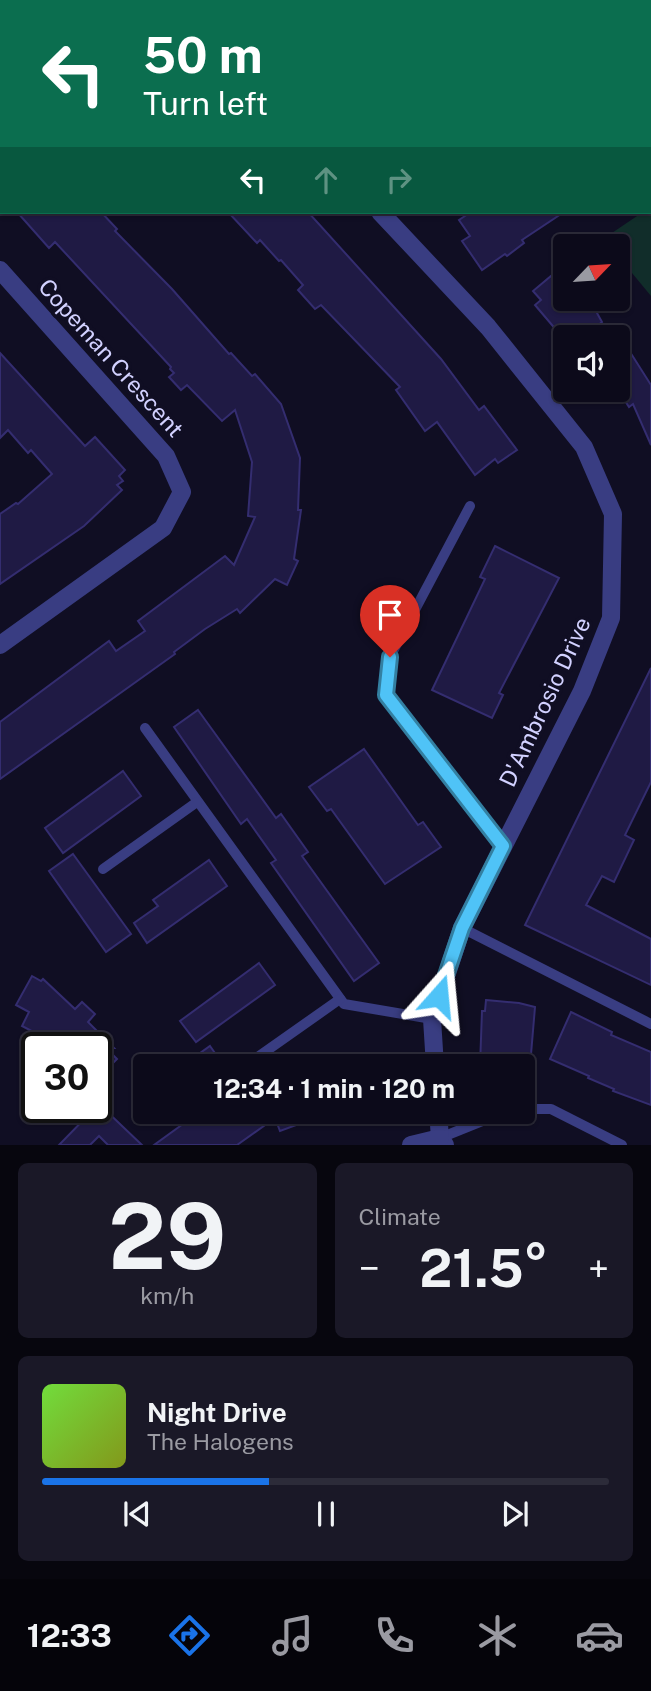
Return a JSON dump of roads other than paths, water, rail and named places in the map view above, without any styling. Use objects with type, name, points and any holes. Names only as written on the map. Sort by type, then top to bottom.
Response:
[{"type":"street","name":"D'Ambrosio Drive","points":[[382,214],[488,327],[584,447],[612,514],[611,618],[582,691],[462,928],[432,1019],[434,1054]]},
{"type":"street","name":"Copeman Crescent","points":[[0,270],[166,456],[182,492],[163,528],[0,645]]},
{"type":"street","points":[[411,1145],[442,1142],[440,1124]]},
{"type":"lane","points":[[470,506],[390,657],[386,695],[503,846]]},
{"type":"lane","points":[[145,729],[344,1004],[432,1019]]},
{"type":"lane","points":[[103,869],[197,802]]},
{"type":"lane","points":[[462,928],[651,1024]]},
{"type":"lane","points":[[262,1054],[340,999]]},
{"type":"lane","points":[[535,1109],[551,1109],[622,1145]]},
{"type":"lane","points":[[442,1142],[480,1124]]}]
